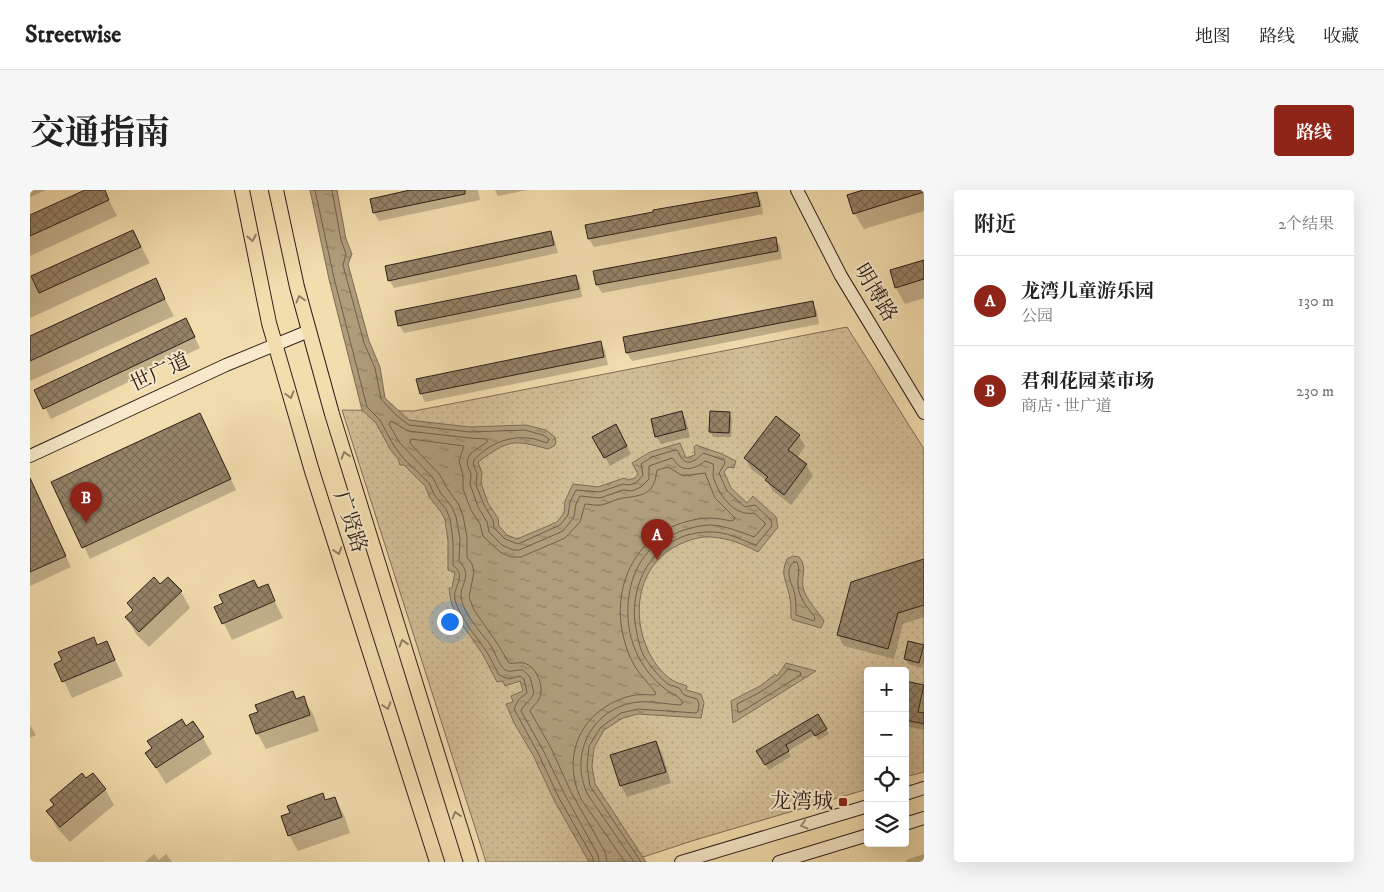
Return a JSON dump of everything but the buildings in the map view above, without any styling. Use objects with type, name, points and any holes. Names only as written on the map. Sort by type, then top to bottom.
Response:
[{"type":"main road","name":"广贤路","points":[[242,190],[275,344],[312,470],[436,862]]},
{"type":"main road","name":"广贤路","points":[[276,190],[308,331],[470,862]]},
{"type":"street","name":"明博路","points":[[797,190],[842,276],[924,413]]},
{"type":"street","name":"世广道","points":[[30,456],[226,365],[308,331]]},
{"type":"street","points":[[909,793],[924,788]]},
{"type":"street","points":[[681,862],[864,807]]},
{"type":"street","points":[[909,823],[924,818]]},
{"type":"street","points":[[780,862],[864,836]]},
{"type":"shaded area","points":[[847,327],[924,449],[924,772],[909,776],[909,667],[864,667],[864,790],[695,840],[628,862],[486,862],[342,410],[414,411]]},
{"type":"water","points":[[310,190],[337,190],[346,239],[352,254],[348,264],[369,341],[380,367],[385,398],[409,420],[470,427],[526,425],[546,430],[555,437],[556,443],[548,449],[511,443],[497,449],[478,462],[482,473],[481,483],[488,503],[498,518],[499,526],[507,535],[517,539],[557,522],[564,513],[565,501],[573,484],[598,487],[624,478],[628,480],[635,478],[638,474],[632,463],[650,452],[680,443],[686,458],[695,455],[694,447],[696,445],[736,461],[734,468],[728,467],[724,472],[731,488],[747,503],[753,496],[776,517],[778,527],[758,552],[741,544],[723,539],[698,538],[672,548],[653,566],[646,577],[642,589],[639,615],[641,629],[648,650],[655,662],[669,678],[687,686],[686,690],[701,694],[704,703],[701,718],[638,714],[623,718],[604,730],[594,748],[592,766],[595,784],[646,862],[589,862],[554,800],[506,704],[513,702],[511,696],[523,691],[520,681],[505,686],[503,681],[497,682],[482,653],[458,619],[451,602],[449,588],[452,588],[455,572],[448,570],[448,541],[445,520],[430,498],[425,486],[404,465],[400,465],[376,423],[362,410],[329,279]]},
{"type":"water","points":[[793,556],[799,557],[802,561],[804,568],[804,592],[824,621],[821,628],[791,618],[790,600],[784,577],[784,569],[787,559]]},
{"type":"water","points":[[786,663],[816,671],[733,723],[731,701],[762,685],[775,674],[777,676]]},
{"type":"place","name":"君利花园菜市场","points":[[86,523]]},
{"type":"place","name":"龙湾儿童游乐园","points":[[657,560]]},
{"type":"place","name":"龙湾城","points":[[843,802]]}]
